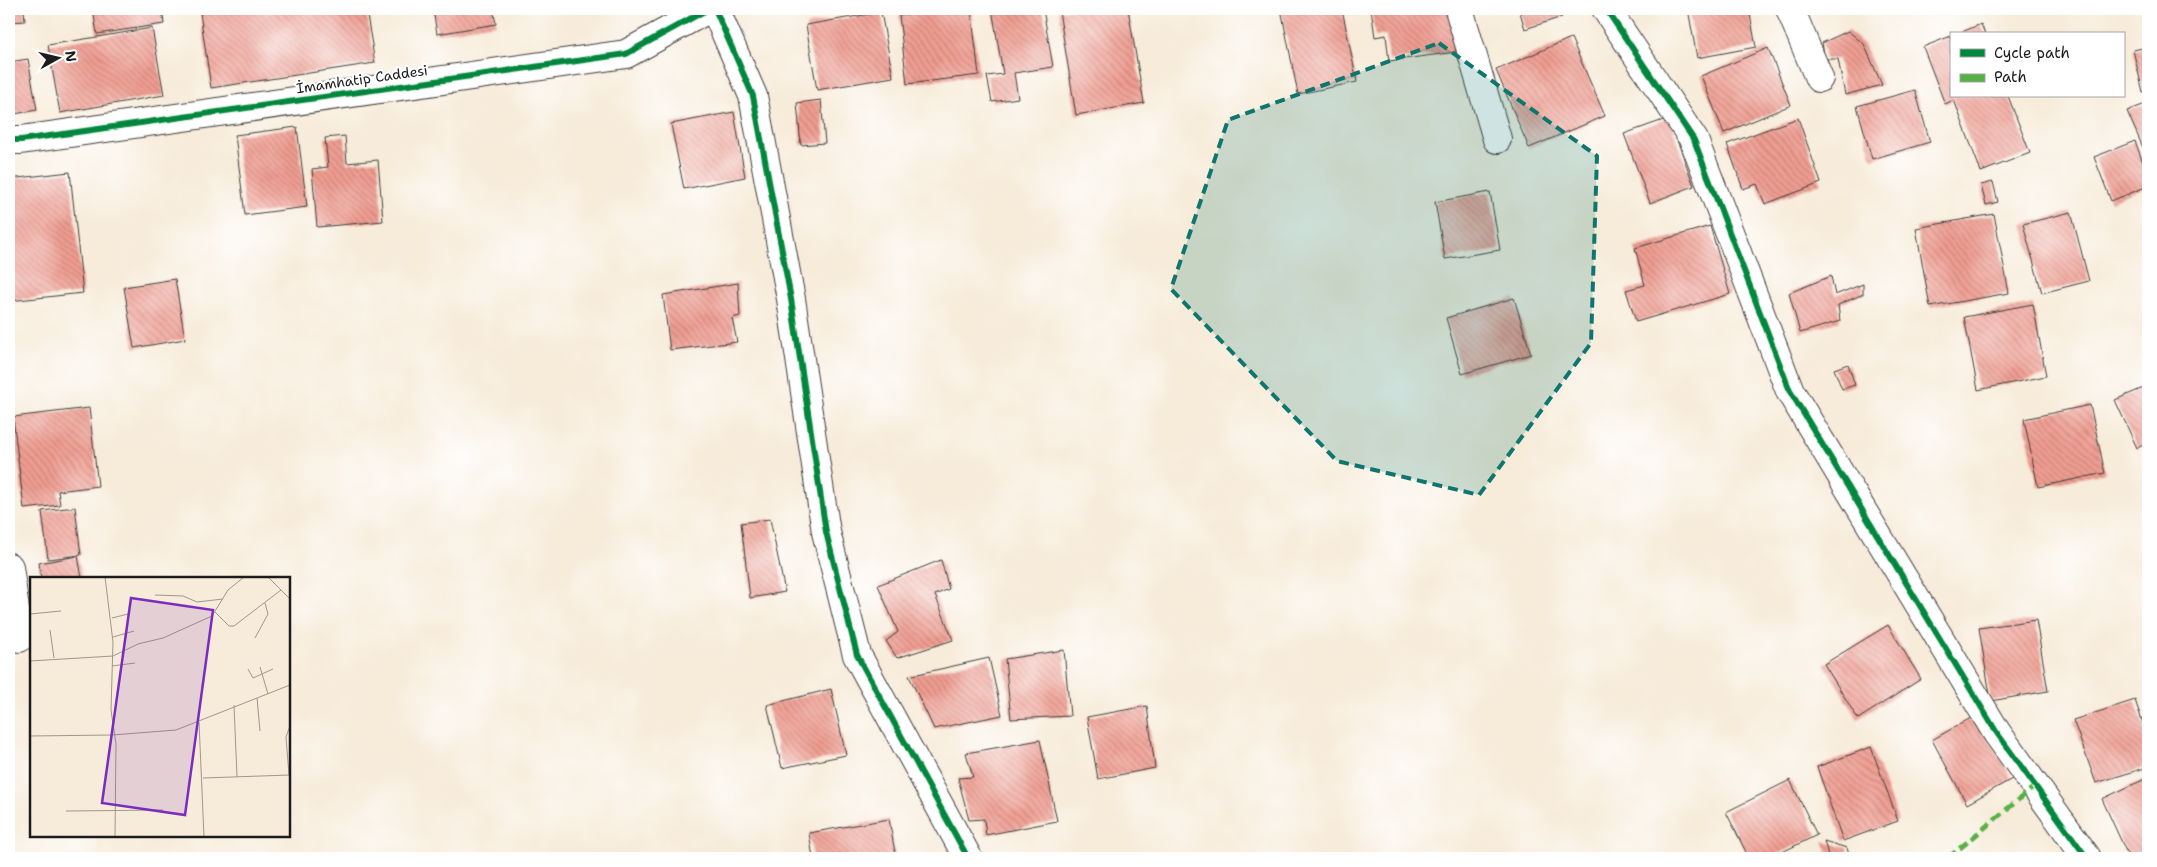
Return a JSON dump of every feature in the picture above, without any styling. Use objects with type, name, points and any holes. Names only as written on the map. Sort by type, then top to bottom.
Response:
[{"type":"street","name":"İmamhatip Caddesi","points":[[9,140],[20,140],[626,54],[708,9]]},
{"type":"street","points":[[715,9],[753,96],[791,299],[826,532],[857,655],[968,858]]},
{"type":"street","points":[[1459,9],[1498,139]]},
{"type":"street","points":[[1606,9],[1694,140],[1790,391],[1998,733],[2087,858]]},
{"type":"street","points":[[1790,9],[1819,78]]},
{"type":"street","points":[[9,567],[19,638]]},
{"type":"highlighted area","points":[[1439,43],[1597,156],[1591,343],[1479,495],[1337,461],[1171,289],[1228,120]]},
{"type":"building","points":[[9,9],[24,9],[25,21],[9,22]]},
{"type":"building","points":[[93,9],[162,9],[164,24],[97,34]]},
{"type":"building","points":[[228,9],[366,9],[375,63],[211,88],[200,13]]},
{"type":"building","points":[[433,9],[493,9],[496,24],[437,34]]},
{"type":"building","points":[[971,9],[979,75],[907,84],[899,15]]},
{"type":"building","points":[[992,9],[1043,9],[1053,67],[1014,73],[1018,98],[992,102],[987,76],[1003,74]]},
{"type":"building","points":[[1075,9],[1128,9],[1144,103],[1076,115],[1059,11]]},
{"type":"building","points":[[1281,9],[1342,9],[1357,82],[1298,94]]},
{"type":"building","points":[[1371,9],[1450,9],[1456,52],[1389,61],[1386,35],[1375,37]]},
{"type":"building","points":[[1519,9],[1559,9],[1562,17],[1525,29]]},
{"type":"building","points":[[1688,9],[1749,9],[1756,47],[1697,58]]},
{"type":"building","points":[[881,12],[893,77],[817,90],[806,25]]},
{"type":"building","points":[[1981,24],[1984,32],[1962,32]]},
{"type":"building","points":[[152,28],[164,95],[60,113],[48,45]]},
{"type":"building","points":[[1848,31],[1864,44],[1882,85],[1845,95],[1838,59],[1825,59],[1822,43]]},
{"type":"building","points":[[1950,36],[1950,98],[2009,98],[2030,153],[1981,172],[1954,100],[1945,104],[1923,47]]},
{"type":"building","points":[[1571,38],[1605,116],[1529,148],[1496,70]]},
{"type":"building","points":[[2148,47],[2148,91],[2143,92],[2133,50]]},
{"type":"building","points":[[1768,48],[1791,105],[1724,133],[1701,76]]},
{"type":"building","points":[[28,59],[37,110],[9,115],[9,62]]},
{"type":"building","points":[[1915,90],[1930,142],[1872,159],[1857,106]]},
{"type":"building","points":[[821,100],[825,143],[801,145],[797,103]]},
{"type":"building","points":[[2148,103],[2148,159],[2127,111]]},
{"type":"building","points":[[734,112],[745,177],[684,189],[671,124]]},
{"type":"building","points":[[1669,118],[1694,186],[1650,203],[1624,134]]},
{"type":"building","points":[[1798,118],[1821,183],[1765,204],[1757,184],[1743,189],[1727,144]]},
{"type":"building","points":[[297,127],[307,207],[245,215],[235,135]]},
{"type":"building","points":[[345,136],[347,163],[378,160],[383,221],[317,227],[312,169],[328,167],[325,138]]},
{"type":"building","points":[[2135,141],[2148,176],[2148,186],[2111,201],[2094,157]]},
{"type":"building","points":[[70,172],[83,293],[9,301],[9,179]]},
{"type":"building","points":[[1993,182],[1998,202],[1986,205],[1981,185]]},
{"type":"building","points":[[1490,192],[1500,250],[1445,259],[1435,202]]},
{"type":"building","points":[[2071,212],[2089,281],[2042,293],[2023,224]]},
{"type":"building","points":[[1994,214],[2009,293],[1930,307],[1916,228]]},
{"type":"building","points":[[1710,226],[1730,294],[1636,322],[1626,290],[1645,285],[1635,248]]},
{"type":"building","points":[[1831,276],[1835,295],[1863,284],[1863,294],[1838,305],[1840,321],[1800,333],[1789,293]]},
{"type":"building","points":[[175,279],[185,339],[134,348],[124,287]]},
{"type":"building","points":[[738,283],[740,316],[732,318],[737,342],[670,350],[663,295]]},
{"type":"building","points":[[1514,298],[1531,354],[1462,374],[1446,318]]},
{"type":"building","points":[[2033,304],[2046,376],[1978,390],[1964,317]]},
{"type":"building","points":[[1848,364],[1855,385],[1842,389],[1834,369]]},
{"type":"building","points":[[2148,386],[2148,443],[2137,448],[2115,400]]},
{"type":"building","points":[[2090,405],[2105,473],[2038,487],[2024,419]]},
{"type":"building","points":[[89,408],[98,486],[58,491],[60,505],[24,509],[13,417]]},
{"type":"building","points":[[75,507],[81,555],[48,559],[42,511]]},
{"type":"building","points":[[770,519],[785,592],[750,598],[741,523]]},
{"type":"building","points":[[78,556],[82,577],[41,577],[39,563]]},
{"type":"building","points":[[941,560],[949,589],[935,595],[953,640],[897,658],[886,641],[898,632],[878,585]]},
{"type":"building","points":[[2036,620],[2048,691],[1991,701],[1979,628]]},
{"type":"building","points":[[1888,625],[1921,679],[1858,719],[1824,664]]},
{"type":"building","points":[[1064,650],[1070,716],[1011,719],[1005,659]]},
{"type":"building","points":[[989,658],[1002,715],[934,729],[909,676]]},
{"type":"building","points":[[831,689],[846,755],[782,768],[767,705]]},
{"type":"building","points":[[2135,700],[2148,738],[2148,767],[2096,783],[2073,720]]},
{"type":"building","points":[[1147,706],[1155,768],[1098,779],[1087,717]]},
{"type":"building","points":[[1976,715],[2012,779],[1967,804],[1932,740]]},
{"type":"building","points":[[1040,740],[1057,821],[986,835],[984,819],[969,820],[958,778],[973,777],[966,753]]},
{"type":"building","points":[[1871,747],[1898,821],[1843,841],[1817,767]]},
{"type":"building","points":[[2147,778],[2148,858],[2129,858],[2102,799]]},
{"type":"building","points":[[1790,780],[1817,835],[1770,858],[1749,858],[1726,812]]},
{"type":"building","points":[[889,819],[896,858],[813,858],[809,833]]},
{"type":"building","points":[[1824,841],[1847,848],[1850,858],[1829,858]]},
{"type":"marked path","points":[[1948,858],[2035,786]]},
{"type":"cycle path","points":[[9,140],[21,140],[626,54],[708,9]]},
{"type":"cycle path","points":[[715,9],[753,96],[791,299],[826,532],[857,655],[968,858]]},
{"type":"cycle path","points":[[1606,9],[1694,140],[1790,391],[1997,733],[2087,858]]}]
